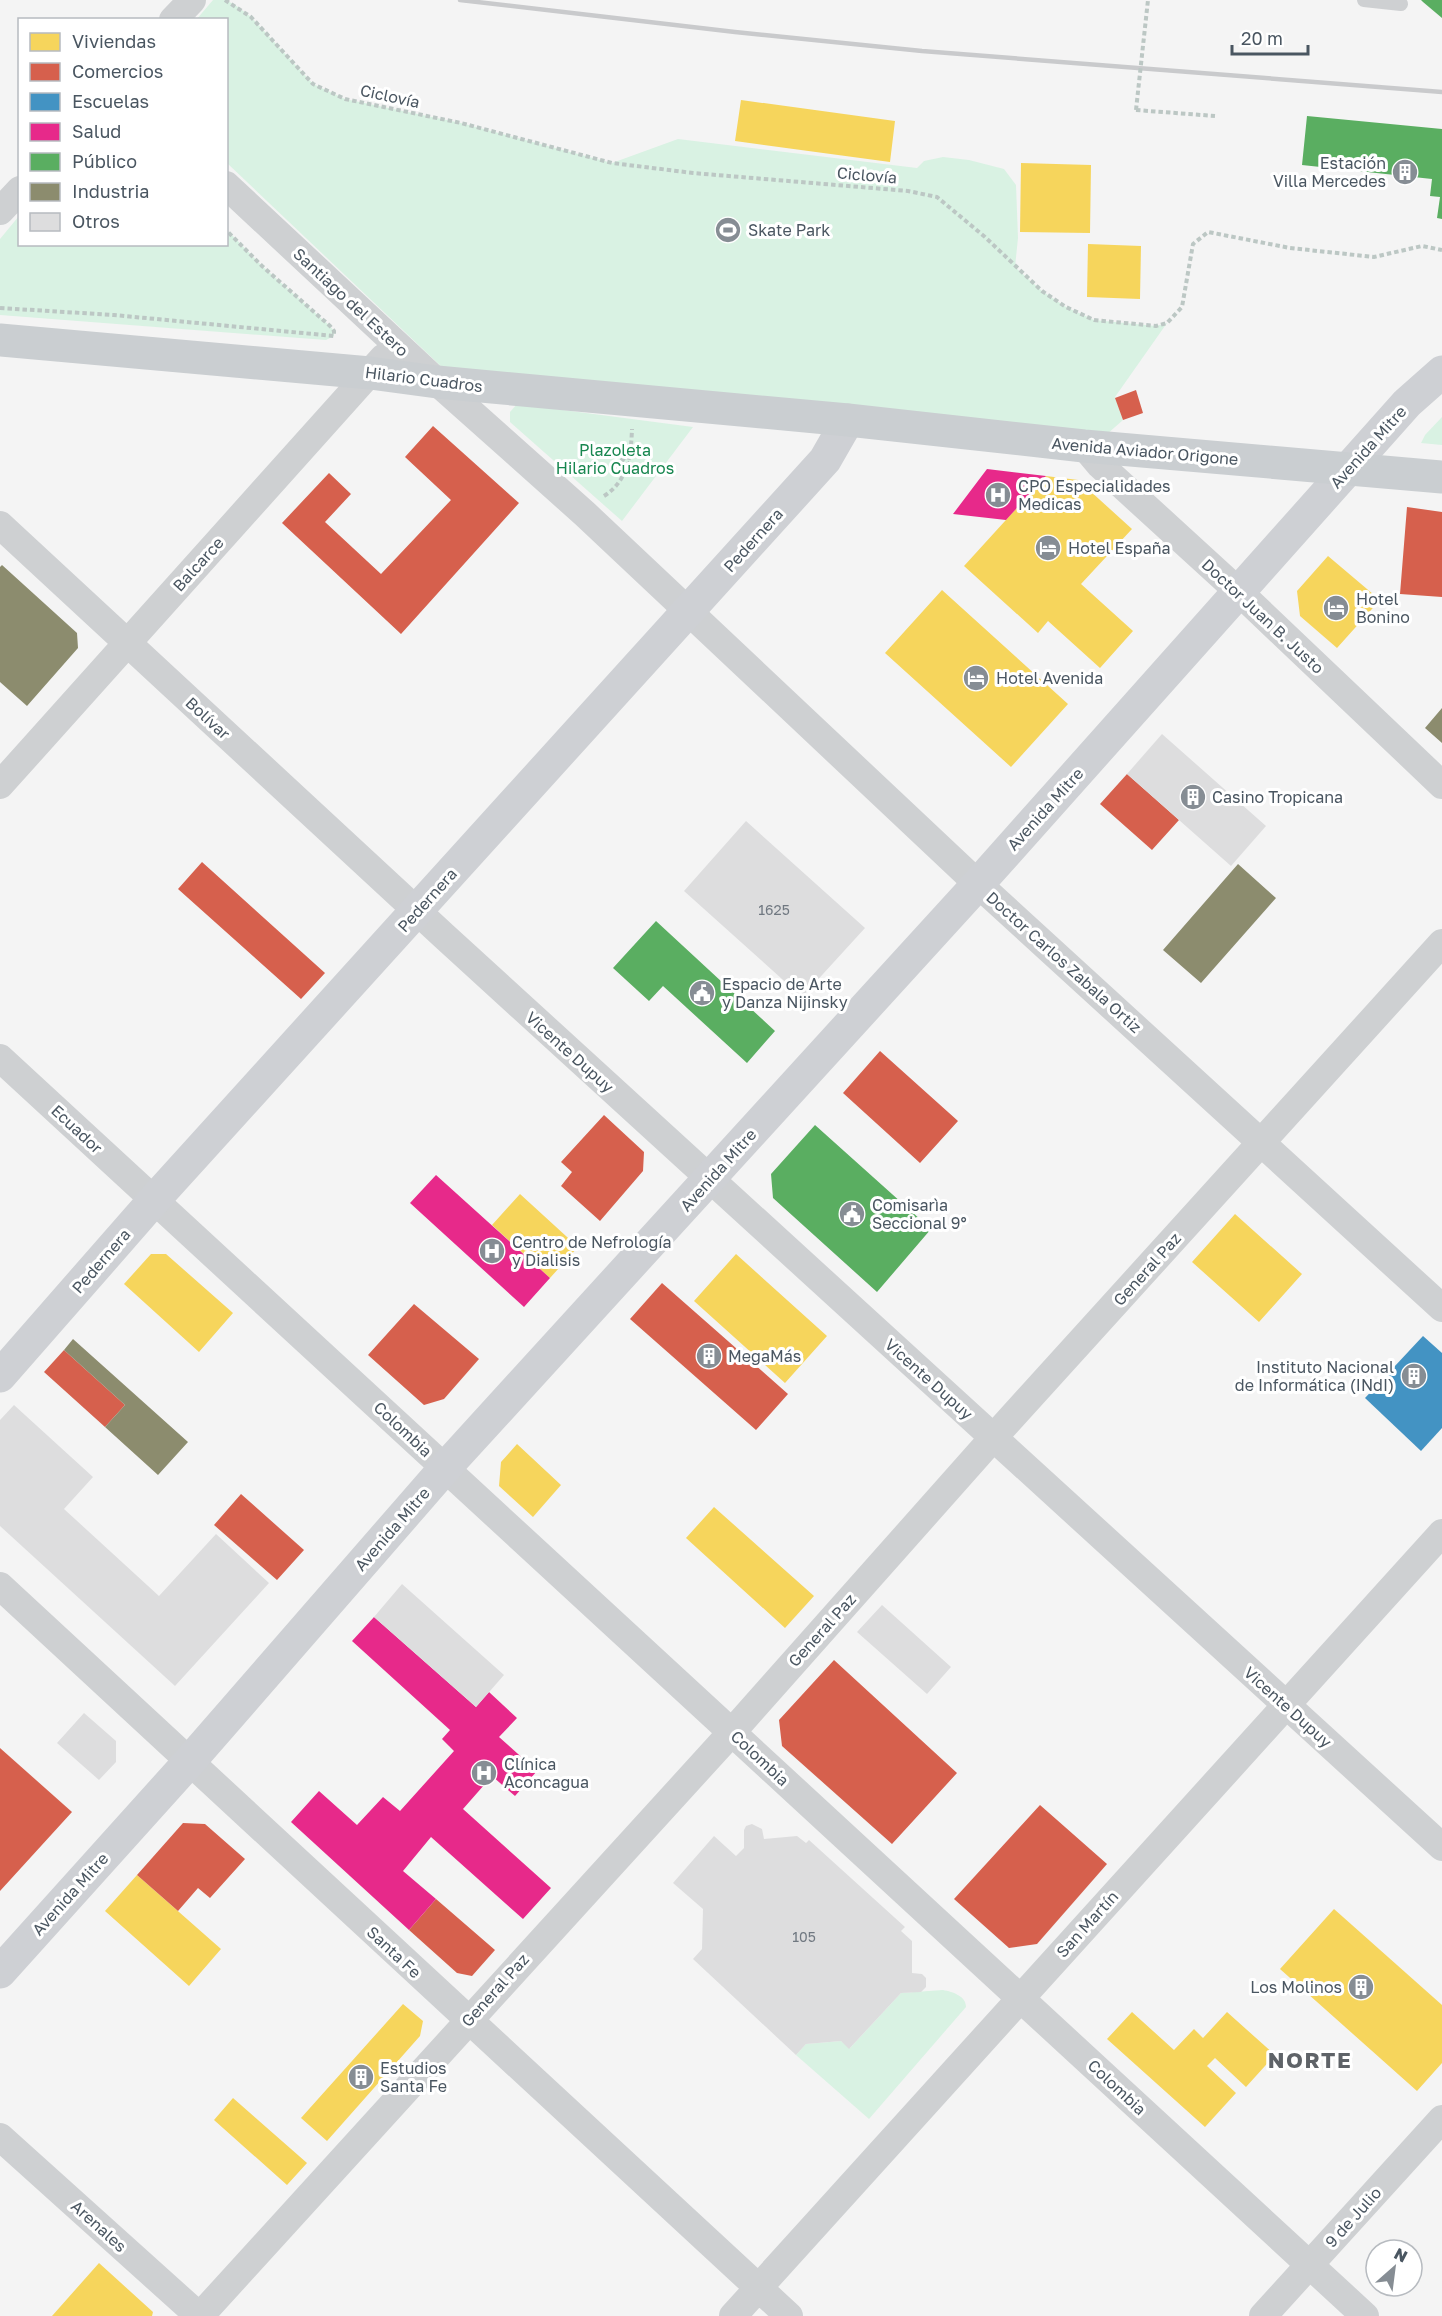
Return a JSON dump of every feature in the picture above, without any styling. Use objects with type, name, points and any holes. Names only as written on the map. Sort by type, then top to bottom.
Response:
[{"type":"main road","name":"Hilario Cuadros","points":[[0,340],[370,373],[437,382],[848,420]]},
{"type":"main road","name":"Avenida Mitre","points":[[0,1972],[189,1762],[445,1468],[978,884],[1407,403],[1442,372]]},
{"type":"main road","name":"Avenida Aviador Origone","points":[[848,420],[1084,446],[1442,477]]},
{"type":"main road","name":"Pedernera","points":[[0,1376],[154,1200],[825,460],[848,420]]},
{"type":"street","points":[[175,18],[192,0]]},
{"type":"street","name":"Santiago del Estero","points":[[228,187],[437,382],[585,514],[689,611]]},
{"type":"street","points":[[0,211],[18,192]]},
{"type":"street","name":"Balcarce","points":[[0,785],[396,343]]},
{"type":"street","name":"Doctor Juan B. Justo","points":[[1084,446],[1109,473],[1239,592],[1442,785]]},
{"type":"street","name":"Bolívar","points":[[0,525],[417,911]]},
{"type":"street","name":"Doctor Carlos Zabala Ortiz","points":[[689,611],[978,884],[1442,1308]]},
{"type":"street","name":"Vicente Dupuy","points":[[417,911],[1442,1848]]},
{"type":"street","name":"General Paz","points":[[200,2316],[732,1732],[993,1438],[1442,943]]},
{"type":"street","name":"Ecuador","points":[[0,1058],[154,1200]]},
{"type":"street","name":"Colombia","points":[[154,1200],[1365,2316]]},
{"type":"street","name":"San Martín","points":[[733,2316],[1442,1533]]},
{"type":"street","name":"Santa Fe","points":[[0,1586],[789,2316]]},
{"type":"street","name":"9 de Julio","points":[[1263,2316],[1442,2119]]},
{"type":"street","name":"Arenales","points":[[0,2137],[200,2316]]},
{"type":"lane","points":[[1364,0],[1401,4]]},
{"type":"path","name":"Ciclovía","points":[[225,0],[251,17],[287,58],[314,84],[345,99],[461,123],[612,163],[693,173],[908,191],[937,197],[985,237],[1042,291],[1066,307],[1094,320],[1156,326],[1167,323],[1182,307],[1193,244],[1208,232],[1290,248],[1374,257],[1422,246],[1442,250]]},
{"type":"path","points":[[1148,0],[1136,110],[1215,116]]},
{"type":"path","points":[[0,308],[114,315],[334,336],[334,331],[330,326],[262,266],[228,232]]},
{"type":"path","points":[[611,492],[627,468],[631,452],[632,430]]},
{"type":"path","points":[[609,449],[628,464]]},
{"type":"green space","points":[[213,0],[226,0],[251,17],[313,84],[345,99],[461,123],[612,163],[678,139],[917,168],[924,161],[943,157],[969,160],[1004,169],[1016,185],[1018,238],[1015,267],[1042,291],[1066,307],[1094,320],[1156,326],[1167,323],[1115,397],[1123,420],[1106,435],[447,372],[228,164],[228,18],[198,18]]},
{"type":"green space","points":[[18,217],[18,246],[228,246],[228,231],[262,266],[330,326],[334,331],[334,336],[326,340],[0,315],[0,239]]},
{"type":"green space","name":"Plazoleta Hilario Cuadros","points":[[517,404],[693,427],[622,521],[510,422],[510,412]]},
{"type":"green space","points":[[1442,417],[1442,445],[1421,443],[1425,435]]},
{"type":"green space","points":[[943,1990],[961,1997],[966,2007],[869,2119],[796,2055],[806,2044],[841,2041],[850,2048],[901,1993]]},
{"type":"building: Viviendas","points":[[741,100],[895,121],[890,162],[735,141]]},
{"type":"building: Viviendas","points":[[1021,163],[1091,165],[1090,233],[1020,232]]},
{"type":"building: Viviendas","points":[[1088,244],[1141,246],[1140,299],[1087,297]]},
{"type":"building: Viviendas","name":"Hotel España","points":[[1046,476],[1078,480],[1132,529],[1081,584],[1133,631],[1100,668],[1048,621],[1038,633],[964,566]]},
{"type":"building: Viviendas","name":"Hotel Bonino","points":[[1328,556],[1380,600],[1337,648],[1300,616],[1297,591]]},
{"type":"building: Viviendas","name":"Hotel Avenida","points":[[942,590],[1068,704],[1011,767],[885,653]]},
{"type":"building: Viviendas","points":[[520,1194],[578,1247],[550,1278],[492,1225]]},
{"type":"building: Viviendas","points":[[1235,1214],[1302,1274],[1259,1322],[1192,1262]]},
{"type":"building: Viviendas","points":[[151,1254],[166,1254],[233,1313],[199,1352],[124,1284]]},
{"type":"building: Viviendas","points":[[736,1254],[827,1336],[785,1383],[694,1301]]},
{"type":"building: Viviendas","points":[[517,1444],[561,1485],[533,1517],[499,1486],[501,1462]]},
{"type":"building: Viviendas","points":[[714,1507],[814,1596],[785,1628],[686,1538]]},
{"type":"building: Viviendas","points":[[137,1875],[221,1949],[189,1986],[105,1911]]},
{"type":"building: Viviendas","name":"Los Molinos","points":[[1334,1909],[1442,2005],[1442,2063],[1417,2091],[1280,1969]]},
{"type":"building: Viviendas","name":"Estudios Santa Fe","points":[[403,2004],[423,2021],[420,2036],[327,2141],[301,2118]]},
{"type":"building: Viviendas","points":[[1132,2012],[1174,2050],[1194,2029],[1203,2038],[1227,2012],[1275,2055],[1246,2087],[1215,2058],[1207,2066],[1236,2093],[1205,2127],[1107,2039]]},
{"type":"building: Viviendas","points":[[233,2098],[307,2163],[287,2185],[214,2120]]},
{"type":"building: Viviendas","points":[[99,2263],[153,2312],[152,2316],[52,2316]]},
{"type":"building: Comercios","points":[[1136,390],[1143,413],[1123,420],[1115,398]]},
{"type":"building: Comercios","points":[[433,426],[519,503],[401,634],[282,523],[329,473],[351,494],[325,522],[381,574],[451,500],[405,457]]},
{"type":"building: Comercios","points":[[1407,507],[1442,512],[1442,597],[1400,594]]},
{"type":"building: Comercios","points":[[1127,774],[1179,820],[1152,850],[1100,804]]},
{"type":"building: Comercios","points":[[202,862],[325,973],[301,999],[178,889]]},
{"type":"building: Comercios","points":[[880,1051],[958,1121],[920,1163],[843,1093]]},
{"type":"building: Comercios","points":[[604,1115],[644,1152],[643,1171],[600,1221],[561,1186],[572,1172],[561,1162]]},
{"type":"building: Comercios","name":"MegaMás","points":[[662,1283],[788,1394],[756,1430],[630,1319]]},
{"type":"building: Comercios","points":[[414,1304],[479,1359],[444,1399],[424,1405],[368,1355]]},
{"type":"building: Comercios","points":[[64,1350],[125,1405],[105,1427],[44,1372]]},
{"type":"building: Comercios","points":[[241,1494],[304,1550],[277,1580],[214,1525]]},
{"type":"building: Comercios","points":[[834,1660],[957,1773],[892,1844],[782,1746],[779,1720]]},
{"type":"building: Comercios","points":[[0,1748],[72,1812],[0,1891]]},
{"type":"building: Comercios","points":[[1040,1805],[1107,1864],[1037,1944],[1009,1948],[954,1899]]},
{"type":"building: Comercios","points":[[183,1823],[205,1824],[245,1859],[210,1898],[198,1888],[178,1911],[137,1875]]},
{"type":"building: Comercios","points":[[436,1899],[495,1950],[472,1976],[457,1973],[409,1930]]},
{"type":"building: Escuelas","name":"Instituto Nacional de Informática (INdI)","points":[[1423,1336],[1442,1353],[1442,1428],[1421,1451],[1365,1398]]},
{"type":"building: Salud","name":"CPO Especialidades Medicas","points":[[987,469],[1046,476],[1006,520],[953,514]]},
{"type":"building: Salud","name":"Centro de Nefrología y Dialisis","points":[[436,1175],[550,1278],[524,1307],[410,1203]]},
{"type":"building: Salud","name":"Clínica Aconcagua","points":[[374,1617],[476,1707],[489,1692],[517,1718],[499,1737],[537,1771],[515,1796],[492,1776],[463,1809],[551,1888],[523,1919],[431,1837],[403,1871],[436,1899],[409,1930],[291,1822],[319,1791],[357,1825],[383,1797],[400,1811],[454,1751],[442,1739],[450,1730],[352,1641]]},
{"type":"building: Público","points":[[1421,0],[1442,0],[1442,18],[1423,2]]},
{"type":"building: Público","name":"Estación Villa Mercedes","points":[[1307,116],[1442,129],[1442,219],[1437,218],[1440,197],[1430,196],[1432,179],[1302,165]]},
{"type":"building: Público","name":"Espacio de Arte y Danza Nijinsky","points":[[656,921],[775,1031],[747,1063],[663,986],[649,1001],[613,968]]},
{"type":"building: Público","name":"Comisarìa Seccional 9°","points":[[815,1125],[931,1229],[877,1292],[773,1198],[771,1174]]},
{"type":"building: Industria","points":[[2,565],[77,633],[78,648],[27,706],[0,682],[0,567]]},
{"type":"building: Industria","points":[[1442,708],[1442,743],[1425,728]]},
{"type":"building: Industria","points":[[1238,864],[1276,898],[1201,983],[1163,950]]},
{"type":"building: Industria","points":[[73,1339],[188,1442],[158,1475],[105,1427],[125,1405],[64,1350]]},
{"type":"building: Otros","name":"Casino Tropicana","points":[[1162,734],[1266,826],[1231,866],[1127,774]]},
{"type":"building: Otros","points":[[746,821],[865,928],[802,997],[684,891]]},
{"type":"building: Otros","points":[[14,1405],[93,1477],[64,1509],[159,1596],[216,1534],[269,1583],[175,1686],[0,1526],[0,1420]]},
{"type":"building: Otros","points":[[402,1584],[504,1675],[476,1707],[374,1617]]},
{"type":"building: Otros","points":[[882,1605],[951,1667],[927,1694],[857,1632]]},
{"type":"building: Otros","points":[[84,1713],[116,1741],[116,1762],[99,1780],[57,1743]]},
{"type":"building: Otros","points":[[752,1824],[762,1829],[764,1839],[797,1836],[806,1843],[809,1840],[905,1927],[901,1931],[912,1941],[912,1973],[922,1974],[926,1978],[926,1987],[921,1992],[901,1993],[849,2049],[841,2041],[806,2044],[796,2055],[693,1959],[702,1949],[703,1909],[673,1883],[714,1836],[736,1856],[744,1848],[746,1826]]},
{"type":"railway","points":[[460,0],[922,51],[1442,92]]},
{"type":"place","name":"Estación Villa Mercedes","points":[[1405,172]]},
{"type":"place","name":"Skate Park","points":[[728,230]]},
{"type":"place","name":"CPO Especialidades Medicas","points":[[998,495]]},
{"type":"place","name":"Hotel España","points":[[1048,548]]},
{"type":"place","name":"Hotel Bonino","points":[[1336,608]]},
{"type":"place","name":"Hotel Avenida","points":[[976,678]]},
{"type":"place","name":"Casino Tropicana","points":[[1193,797]]},
{"type":"place","name":"Espacio de Arte y Danza Nijinsky","points":[[702,993]]},
{"type":"place","name":"Comisarìa Seccional 9°","points":[[852,1214]]},
{"type":"place","name":"Centro de Nefrología y Dialisis","points":[[492,1251]]},
{"type":"place","name":"MegaMás","points":[[709,1356]]},
{"type":"place","name":"Instituto Nacional de Informática (INdI)","points":[[1414,1376]]},
{"type":"place","name":"Clínica Aconcagua","points":[[484,1773]]},
{"type":"place","name":"Los Molinos","points":[[1361,1987]]},
{"type":"place","name":"Estudios Santa Fe","points":[[361,2077]]},
{"type":"district","name":"NORTE","points":[[1310,2059]]}]
